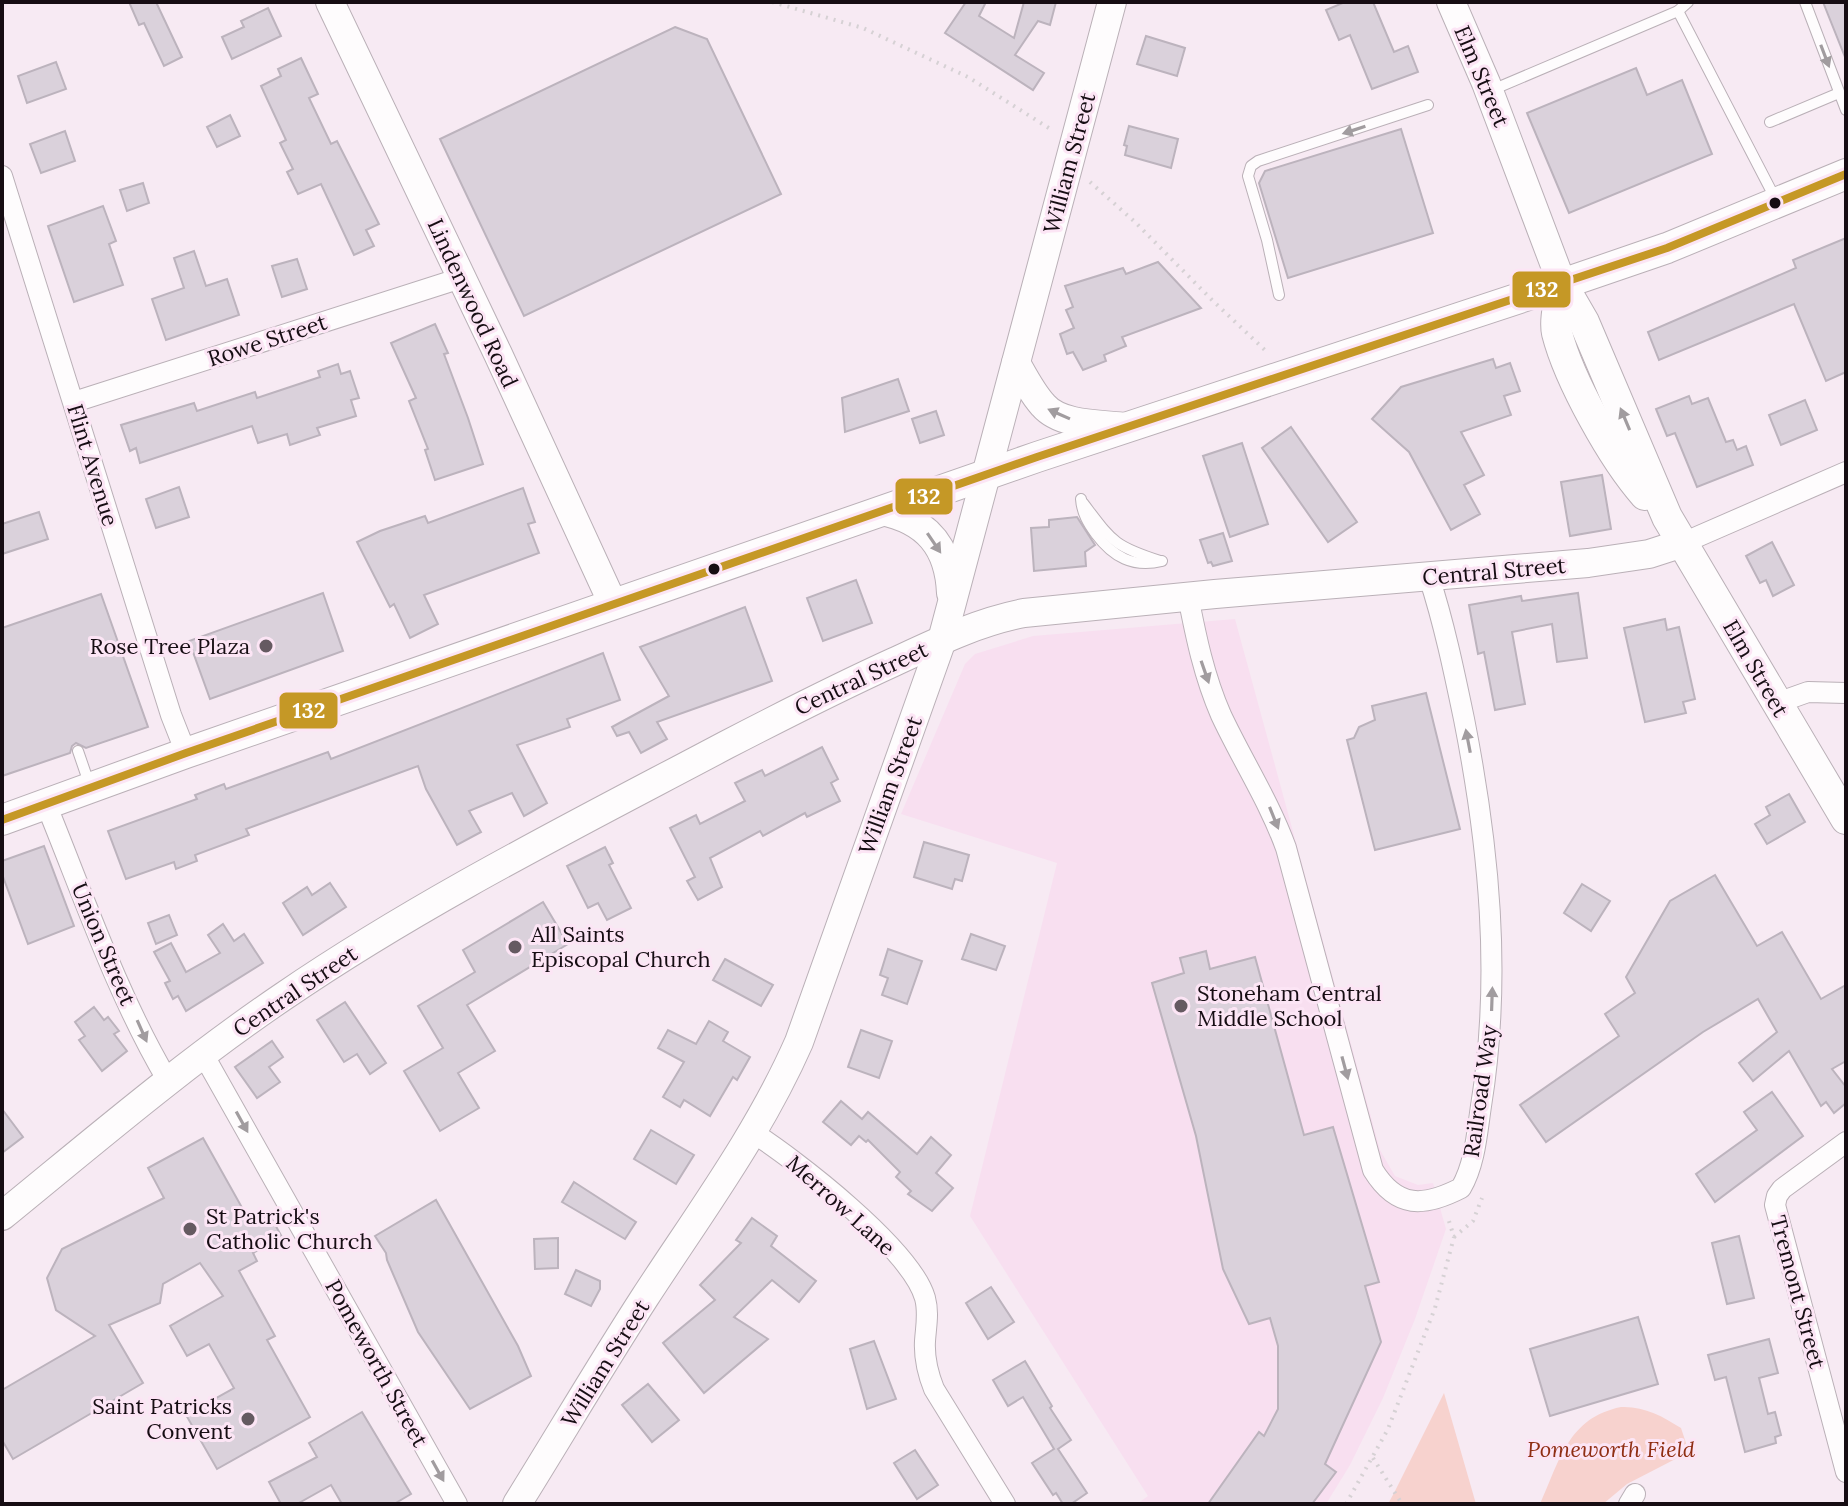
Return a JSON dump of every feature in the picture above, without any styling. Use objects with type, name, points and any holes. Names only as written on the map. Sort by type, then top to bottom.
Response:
[{"type":"main road","points":[[2,820],[881,511],[1667,248],[1846,174]]},
{"type":"main road","name":"Elm Street","points":[[1562,284],[1584,322],[1667,517],[1846,819]]},
{"type":"street","name":"Lindenwood Road","points":[[330,2],[613,604]]},
{"type":"street","name":"William Street","points":[[517,1504],[627,1325],[752,1132],[786,1073],[799,1042],[942,640],[1112,2]]},
{"type":"street","name":"Elm Street","points":[[1451,2],[1489,91],[1562,284]]},
{"type":"street","name":"Flint Avenue","points":[[2,176],[171,715],[186,753]]},
{"type":"street","name":"Rowe Street","points":[[74,402],[461,278]]},
{"type":"street","points":[[1016,363],[1042,405],[1051,413],[1063,418],[1126,427]]},
{"type":"street","name":"Central Street","points":[[2,1216],[203,1054],[318,973],[464,887],[816,697],[942,640],[995,619],[1024,613],[1614,560],[1649,554],[1683,543],[1846,472]]},
{"type":"street","points":[[881,511],[911,520],[937,543],[950,578],[952,604]]},
{"type":"street","name":"Railroad Way","points":[[1188,596],[1198,650],[1218,706],[1273,814],[1286,848],[1373,1170],[1383,1185],[1396,1196],[1418,1203],[1443,1197],[1461,1188],[1468,1174],[1484,1087],[1492,983],[1492,918],[1480,809],[1460,701],[1429,577]]},
{"type":"street","points":[[1777,703],[1808,692],[1846,693]]},
{"type":"street","name":"Union Street","points":[[46,804],[100,939],[168,1081]]},
{"type":"street","name":"Pomeworth Street","points":[[203,1054],[457,1504]]},
{"type":"street","name":"Merrow Lane","points":[[752,1132],[786,1154],[825,1187],[876,1233],[914,1274],[926,1305],[928,1375],[1005,1504]]},
{"type":"street","name":"Tremont Street","points":[[1846,1142],[1782,1189],[1775,1205],[1846,1472]]},
{"type":"lane","points":[[1489,91],[1678,11],[1688,2]]},
{"type":"lane","points":[[1805,2],[1846,110]]},
{"type":"lane","points":[[1678,11],[1777,202]]},
{"type":"lane","points":[[1770,122],[1839,93]]},
{"type":"lane","points":[[1279,295],[1249,179],[1251,166],[1258,161],[1428,105]]},
{"type":"lane","points":[[1081,499],[1109,537],[1121,547],[1162,561]]},
{"type":"lane","points":[[78,751],[91,788]]},
{"type":"path","points":[[772,2],[863,28],[968,77],[1050,127]]},
{"type":"path","points":[[1071,159],[1091,183],[1135,222],[1246,334],[1294,374]]},
{"type":"path","points":[[1346,1504],[1373,1458],[1401,1399],[1435,1308],[1454,1237]]},
{"type":"path","points":[[1373,1458],[1402,1504]]},
{"type":"shaded area","name":"Stoneham Central Middle School","points":[[1235,619],[1380,1150],[1395,1176],[1418,1185],[1433,1183],[1446,1229],[1383,1398],[1350,1465],[1326,1504],[1137,1504],[1148,1496],[970,1216],[1057,863],[901,814],[965,664],[975,654],[1033,636]]},
{"type":"green space","name":"Pomeworth Field","points":[[1444,1393],[1476,1504],[1388,1504],[1394,1493]]},
{"type":"green space","name":"Pomeworth Field","points":[[1621,1407],[1652,1413],[1681,1428],[1689,1452],[1627,1484],[1603,1504],[1540,1504],[1560,1457],[1577,1431],[1603,1413]]},
{"type":"building","points":[[129,2],[156,2],[182,57],[164,66],[144,23],[139,25]]},
{"type":"building","points":[[966,2],[986,2],[979,16],[1014,38],[1024,2],[1056,2],[1050,25],[1038,21],[1015,55],[1044,73],[1033,90],[945,33]]},
{"type":"building","points":[[1345,2],[1373,2],[1394,52],[1408,46],[1418,72],[1372,89],[1350,35],[1339,40],[1326,10]]},
{"type":"building","points":[[1823,2],[1846,2],[1846,57],[1845,57]]},
{"type":"building","points":[[268,8],[281,36],[232,59],[222,37],[244,27],[241,21]]},
{"type":"building","points":[[675,27],[707,39],[781,194],[524,316],[440,139]]},
{"type":"building","points":[[1146,36],[1185,48],[1177,76],[1137,64]]},
{"type":"building","points":[[301,58],[318,94],[309,98],[331,144],[337,141],[379,224],[366,230],[374,246],[354,255],[321,184],[298,194],[287,172],[293,169],[280,143],[286,140],[261,86],[281,76],[278,69]]},
{"type":"building","points":[[56,62],[66,89],[27,103],[18,76]]},
{"type":"building","points":[[1636,68],[1647,95],[1682,80],[1712,154],[1569,213],[1527,113]]},
{"type":"building","points":[[230,115],[240,136],[217,147],[207,127]]},
{"type":"building","points":[[1129,126],[1178,139],[1171,168],[1125,155]]},
{"type":"building","points":[[1401,129],[1433,233],[1288,278],[1259,183],[1265,171]]},
{"type":"building","points":[[65,131],[75,161],[41,173],[30,144]]},
{"type":"building","points":[[143,183],[149,203],[127,211],[120,190]]},
{"type":"building","points":[[103,206],[116,241],[109,244],[123,285],[74,302],[48,226]]},
{"type":"building","points":[[1846,238],[1846,372],[1826,381],[1794,304],[1659,360],[1648,332],[1796,268],[1793,260]]},
{"type":"building","points":[[194,251],[206,286],[227,279],[239,315],[166,340],[152,299],[184,288],[174,258]]},
{"type":"building","points":[[297,259],[307,289],[282,297],[272,266]]},
{"type":"building","points":[[1158,262],[1201,308],[1122,337],[1126,346],[1104,355],[1106,361],[1083,370],[1073,352],[1067,354],[1060,334],[1074,328],[1066,310],[1073,307],[1065,286],[1123,268],[1126,274]]},
{"type":"building","points":[[435,324],[448,353],[444,354],[483,464],[435,480],[425,450],[428,449],[409,401],[416,398],[391,343]]},
{"type":"building","points":[[1493,359],[1496,368],[1510,363],[1520,391],[1504,396],[1511,415],[1461,432],[1484,475],[1464,485],[1480,514],[1451,530],[1409,452],[1372,419],[1401,387]]},
{"type":"building","points":[[338,364],[341,374],[350,371],[359,398],[351,400],[356,416],[317,428],[320,435],[290,445],[287,434],[258,443],[252,426],[140,463],[136,448],[130,451],[121,425],[194,403],[197,411],[255,392],[257,398],[320,377],[318,371]]},
{"type":"building","points":[[898,379],[909,411],[845,432],[842,398]]},
{"type":"building","points":[[1689,396],[1692,404],[1708,398],[1726,442],[1733,440],[1737,450],[1746,446],[1753,465],[1697,487],[1675,433],[1667,436],[1656,409]]},
{"type":"building","points":[[1805,400],[1817,430],[1781,445],[1769,415]]},
{"type":"building","points":[[936,411],[944,435],[920,443],[912,419]]},
{"type":"building","points":[[1291,427],[1357,522],[1328,542],[1262,448]]},
{"type":"building","points":[[1242,443],[1268,524],[1230,537],[1203,456]]},
{"type":"building","points":[[1602,475],[1611,529],[1570,536],[1561,482]]},
{"type":"building","points":[[179,487],[189,517],[156,528],[146,499]]},
{"type":"building","points":[[523,488],[535,522],[528,524],[539,553],[424,595],[438,624],[410,638],[394,604],[390,607],[357,542],[425,516],[428,523]]},
{"type":"building","points":[[39,512],[48,539],[2,554],[2,524]]},
{"type":"building","points":[[1077,517],[1095,545],[1085,552],[1086,566],[1034,571],[1031,528],[1049,527],[1049,520]]},
{"type":"building","points":[[1223,533],[1232,561],[1213,566],[1211,562],[1208,563],[1200,540]]},
{"type":"building","points":[[1772,542],[1794,585],[1773,596],[1766,580],[1760,583],[1746,556]]},
{"type":"building","points":[[856,580],[872,623],[823,641],[807,598]]},
{"type":"building","name":"Rose Tree Plaza","points":[[323,593],[343,651],[210,699],[189,641]]},
{"type":"building","points":[[1578,593],[1587,658],[1557,662],[1552,624],[1512,632],[1525,704],[1495,710],[1484,652],[1478,654],[1469,605],[1521,596],[1522,601]]},
{"type":"building","points":[[101,594],[148,727],[86,748],[76,743],[70,753],[2,776],[2,628]]},
{"type":"building","points":[[745,607],[772,681],[657,722],[667,739],[641,753],[629,732],[617,736],[612,727],[669,696],[640,647]]},
{"type":"building","points":[[1665,619],[1667,630],[1679,627],[1695,699],[1683,702],[1686,713],[1645,722],[1624,628]]},
{"type":"building","points":[[603,653],[620,700],[567,719],[570,727],[517,745],[547,803],[524,816],[512,793],[469,811],[481,832],[457,845],[426,789],[418,766],[246,829],[249,835],[195,855],[197,861],[176,869],[174,862],[126,879],[108,831],[197,799],[195,795],[224,784],[226,789],[328,752],[331,759]]},
{"type":"building","points":[[1426,693],[1460,829],[1375,850],[1347,740],[1354,738],[1359,727],[1375,720],[1372,706]]},
{"type":"building","points":[[822,747],[838,779],[831,783],[840,801],[807,817],[805,813],[763,836],[760,831],[710,858],[722,887],[698,900],[687,881],[695,877],[670,828],[696,815],[700,824],[745,801],[735,783],[762,770],[765,776]]},
{"type":"building","points":[[1789,794],[1805,822],[1767,844],[1755,824],[1770,815],[1766,807]]},
{"type":"building","points":[[924,842],[969,855],[962,881],[955,879],[952,889],[914,877]]},
{"type":"building","points":[[44,846],[74,926],[28,944],[2,874],[2,861]]},
{"type":"building","points":[[605,847],[613,863],[609,865],[631,908],[607,920],[598,903],[588,908],[567,866]]},
{"type":"building","points":[[1715,875],[1757,946],[1782,932],[1821,999],[1846,985],[1846,1061],[1832,1069],[1846,1087],[1846,1103],[1834,1113],[1826,1102],[1821,1106],[1789,1051],[1753,1081],[1739,1063],[1777,1032],[1758,999],[1703,1032],[1546,1142],[1520,1105],[1619,1036],[1605,1014],[1635,993],[1626,977],[1670,901]]},
{"type":"building","points":[[330,883],[346,907],[303,935],[283,903],[307,887],[312,895]]},
{"type":"building","points":[[1582,884],[1610,901],[1591,931],[1564,913]]},
{"type":"building","points":[[543,902],[568,944],[467,1005],[495,1051],[458,1073],[479,1108],[440,1131],[404,1071],[443,1048],[418,1006],[475,972],[463,950]]},
{"type":"building","points":[[169,915],[177,935],[156,944],[148,923]]},
{"type":"building","points":[[223,924],[234,941],[244,934],[263,963],[186,1011],[178,996],[173,999],[165,983],[170,981],[154,952],[171,943],[186,972],[220,953],[208,935]]},
{"type":"building","points":[[971,934],[1005,946],[996,970],[962,959]]},
{"type":"building","points":[[888,949],[922,961],[907,1004],[882,995],[888,978],[880,975]]},
{"type":"building","points":[[1206,951],[1210,969],[1255,957],[1304,1135],[1333,1127],[1379,1282],[1365,1286],[1381,1342],[1325,1464],[1336,1472],[1312,1504],[1208,1504],[1259,1432],[1264,1436],[1278,1409],[1278,1346],[1270,1318],[1249,1324],[1223,1269],[1196,1136],[1152,983],[1184,973],[1180,958]]},
{"type":"building","points":[[725,959],[773,985],[761,1006],[713,980]]},
{"type":"building","points":[[345,1002],[386,1063],[370,1074],[357,1054],[344,1062],[317,1020]]},
{"type":"building","points":[[94,1007],[104,1020],[108,1017],[119,1031],[114,1034],[127,1051],[102,1071],[79,1040],[85,1036],[75,1022]]},
{"type":"building","points":[[709,1021],[728,1032],[723,1041],[750,1057],[737,1080],[733,1077],[710,1116],[684,1100],[680,1107],[663,1097],[684,1062],[658,1048],[668,1030],[696,1044]]},
{"type":"building","points":[[861,1030],[892,1041],[879,1078],[848,1067]]},
{"type":"building","points":[[272,1041],[283,1057],[269,1067],[280,1082],[257,1098],[235,1067]]},
{"type":"building","points":[[1772,1092],[1803,1136],[1715,1202],[1696,1174],[1757,1130],[1744,1112]]},
{"type":"building","points":[[841,1101],[862,1119],[868,1112],[917,1154],[931,1137],[951,1155],[936,1173],[953,1188],[932,1211],[908,1194],[911,1191],[896,1177],[900,1172],[868,1140],[866,1142],[859,1136],[851,1145],[823,1122]]},
{"type":"building","points":[[2,1109],[23,1137],[2,1153]]},
{"type":"building","points":[[651,1130],[694,1155],[676,1184],[634,1159]]},
{"type":"building","points":[[203,1138],[250,1222],[268,1212],[282,1237],[253,1253],[257,1261],[239,1271],[275,1336],[267,1340],[310,1417],[217,1469],[186,1415],[234,1388],[209,1344],[187,1356],[170,1326],[223,1296],[200,1263],[163,1284],[160,1303],[109,1325],[143,1383],[13,1459],[2,1440],[2,1390],[95,1336],[56,1310],[47,1278],[62,1249],[164,1198],[148,1168]]},
{"type":"building","points":[[574,1182],[636,1222],[625,1239],[562,1202]]},
{"type":"building","points":[[436,1200],[518,1346],[531,1376],[470,1409],[418,1332],[386,1253],[375,1236]]},
{"type":"building","points":[[752,1218],[777,1236],[771,1246],[816,1281],[799,1302],[772,1280],[734,1317],[768,1339],[704,1393],[663,1343],[715,1300],[700,1285],[741,1243],[736,1240]]},
{"type":"building","points":[[1739,1236],[1754,1298],[1727,1304],[1712,1243]]},
{"type":"building","points":[[558,1238],[558,1268],[535,1269],[534,1239]]},
{"type":"building","points":[[576,1270],[600,1281],[600,1289],[591,1306],[565,1294]]},
{"type":"building","points":[[991,1287],[1014,1322],[988,1339],[966,1303]]},
{"type":"building","points":[[1638,1317],[1658,1384],[1550,1416],[1530,1349]]},
{"type":"building","points":[[1769,1339],[1778,1373],[1759,1378],[1768,1414],[1775,1412],[1781,1435],[1775,1437],[1776,1443],[1745,1452],[1726,1377],[1715,1380],[1708,1355]]},
{"type":"building","points":[[874,1341],[896,1399],[867,1409],[850,1349]]},
{"type":"building","points":[[1025,1361],[1071,1440],[1058,1449],[1087,1493],[1071,1504],[1063,1504],[1056,1493],[1053,1495],[1032,1463],[1054,1449],[1023,1397],[1008,1406],[993,1380]]},
{"type":"building","points":[[648,1384],[679,1420],[652,1442],[622,1405]]},
{"type":"building","points":[[362,1412],[411,1494],[394,1504],[342,1504],[331,1485],[297,1504],[281,1504],[269,1482],[317,1457],[309,1443]]},
{"type":"building","points":[[915,1450],[938,1485],[917,1499],[894,1463]]},
{"type":"transit line","name":"132","points":[[2,820],[1037,457],[1667,248],[1846,174]]},
{"type":"place","name":"Rose Tree Plaza","points":[[266,646]]},
{"type":"place","name":"All Saints Episcopal Church","points":[[515,947]]},
{"type":"place","name":"Stoneham Central Middle School","points":[[1181,1006]]},
{"type":"place","name":"St Patrick's Catholic Church","points":[[190,1229]]},
{"type":"place","name":"Saint Patricks Convent","points":[[248,1419]]}]
